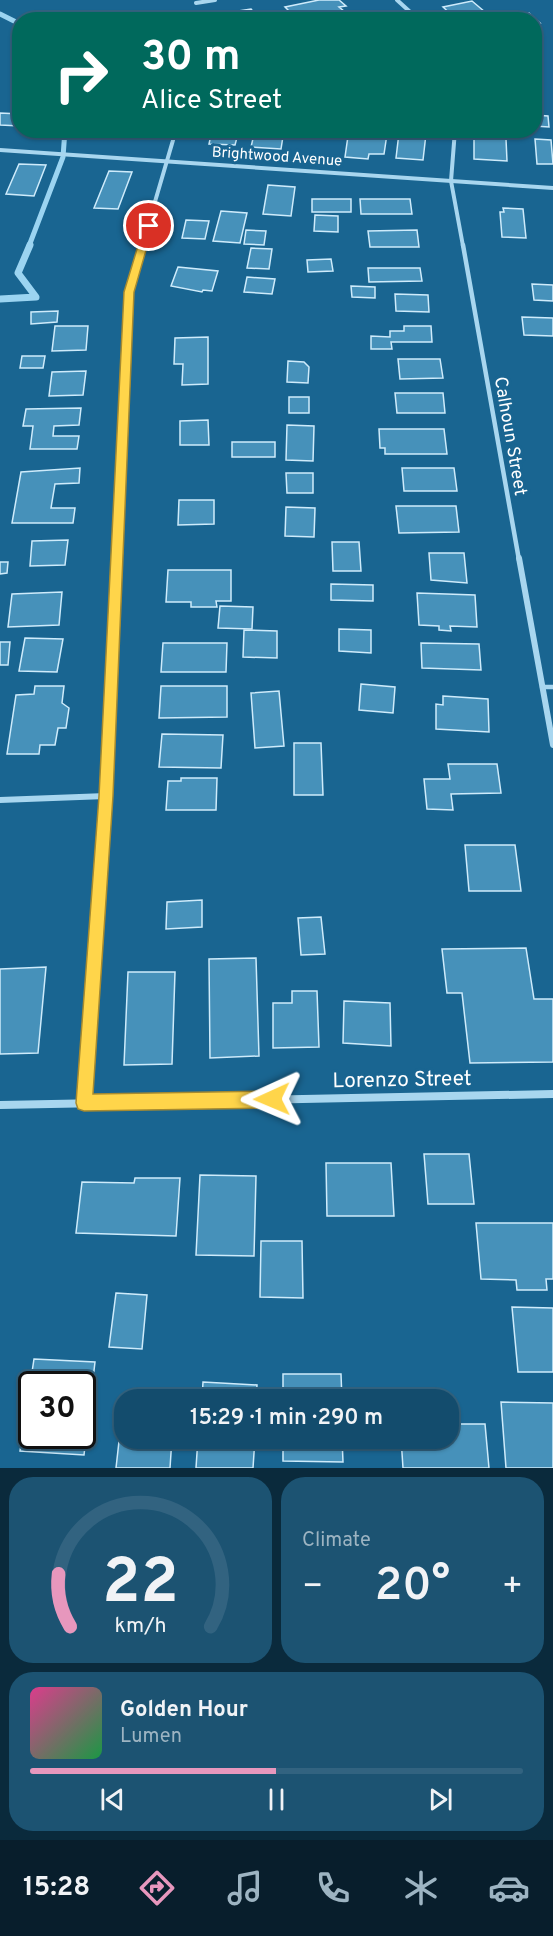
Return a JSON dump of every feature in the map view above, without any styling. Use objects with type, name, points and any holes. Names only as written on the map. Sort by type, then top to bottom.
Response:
[{"type":"street","points":[[196,3],[214,0]]},
{"type":"street","points":[[397,0],[410,12]]},
{"type":"street","points":[[84,1103],[106,796],[129,292],[174,138]]},
{"type":"street","name":"Calhoun Street","points":[[454,138],[451,181],[553,742]]},
{"type":"street","name":"Brightwood Avenue","points":[[0,150],[553,188]]},
{"type":"street","points":[[0,800],[106,796]]},
{"type":"street","name":"Lorenzo Street","points":[[0,1105],[553,1094]]},
{"type":"lane","points":[[542,687],[553,687]]},
{"type":"building","points":[[319,0],[339,0],[346,6],[339,7],[345,12],[290,12],[285,7]]},
{"type":"building","points":[[472,1],[485,12],[448,12],[443,7]]},
{"type":"building","points":[[251,9],[253,12],[231,12]]},
{"type":"building","points":[[0,113],[12,114],[12,126],[0,125]]},
{"type":"building","points":[[542,116],[548,116],[549,127],[542,127]]},
{"type":"building","points":[[210,138],[237,138],[235,145],[209,144]]},
{"type":"building","points":[[253,138],[283,138],[281,149],[251,147]]},
{"type":"building","points":[[348,138],[386,138],[384,154],[369,154],[368,159],[345,157]]},
{"type":"building","points":[[398,138],[426,138],[423,160],[396,158]]},
{"type":"building","points":[[474,138],[506,139],[507,161],[474,159]]},
{"type":"building","points":[[535,139],[551,140],[553,164],[537,164]]},
{"type":"building","points":[[19,164],[46,165],[34,196],[6,194]]},
{"type":"building","points":[[109,171],[132,172],[118,209],[94,208]]},
{"type":"building","points":[[268,185],[295,187],[291,216],[263,214]]},
{"type":"building","points":[[312,199],[351,199],[351,212],[312,212]]},
{"type":"building","points":[[360,199],[410,199],[412,214],[361,214]]},
{"type":"building","points":[[503,208],[523,209],[526,238],[502,237],[500,212],[504,212]]},
{"type":"building","points":[[221,211],[247,213],[240,243],[213,241]]},
{"type":"building","points":[[315,215],[338,216],[338,232],[314,231]]},
{"type":"building","points":[[186,220],[209,221],[205,239],[182,238]]},
{"type":"building","points":[[246,230],[266,231],[264,245],[244,244]]},
{"type":"building","points":[[417,230],[419,247],[370,247],[368,231]]},
{"type":"building","points":[[251,248],[272,249],[269,269],[247,268]]},
{"type":"building","points":[[331,259],[333,271],[308,272],[307,260]]},
{"type":"building","points":[[178,267],[218,271],[212,291],[203,290],[202,292],[171,286]]},
{"type":"building","points":[[368,268],[420,268],[422,281],[369,282]]},
{"type":"building","points":[[247,277],[275,279],[272,294],[244,292]]},
{"type":"building","points":[[532,284],[553,285],[553,301],[534,300]]},
{"type":"building","points":[[351,286],[375,287],[375,298],[352,297]]},
{"type":"building","points":[[395,294],[428,295],[429,312],[396,311]]},
{"type":"building","points":[[58,311],[57,322],[31,324],[31,312]]},
{"type":"building","points":[[522,317],[553,318],[553,336],[524,335]]},
{"type":"building","points":[[55,326],[88,326],[86,350],[52,351]]},
{"type":"building","points":[[404,326],[431,326],[432,342],[391,342],[392,349],[371,349],[371,336],[390,337],[390,331],[404,331]]},
{"type":"building","points":[[208,337],[208,384],[182,385],[183,364],[174,364],[175,338]]},
{"type":"building","points":[[22,356],[45,356],[43,368],[20,368]]},
{"type":"building","points":[[398,359],[440,359],[443,378],[400,379]]},
{"type":"building","points":[[288,361],[304,362],[309,367],[308,383],[287,382]]},
{"type":"building","points":[[86,371],[83,395],[49,396],[52,372]]},
{"type":"building","points":[[395,393],[443,393],[445,413],[397,413]]},
{"type":"building","points":[[289,397],[309,397],[309,413],[289,413]]},
{"type":"building","points":[[81,408],[79,425],[54,426],[53,436],[79,436],[77,449],[30,449],[33,426],[23,426],[26,409]]},
{"type":"building","points":[[208,420],[209,445],[180,445],[180,421]]},
{"type":"building","points":[[287,425],[314,426],[313,461],[286,460]]},
{"type":"building","points":[[379,429],[444,429],[447,454],[385,454],[385,448],[380,448]]},
{"type":"building","points":[[232,442],[275,442],[275,457],[232,457]]},
{"type":"building","points":[[80,468],[79,483],[55,484],[51,508],[75,508],[73,523],[12,523],[21,472]]},
{"type":"building","points":[[402,468],[454,468],[457,491],[404,491]]},
{"type":"building","points":[[286,473],[313,473],[313,493],[287,493]]},
{"type":"building","points":[[179,500],[214,500],[214,524],[178,525]]},
{"type":"building","points":[[396,506],[456,506],[459,532],[399,533]]},
{"type":"building","points":[[286,507],[315,508],[314,537],[285,536]]},
{"type":"building","points":[[68,540],[65,565],[30,566],[32,541]]},
{"type":"building","points":[[332,542],[359,542],[361,571],[333,571]]},
{"type":"building","points":[[429,553],[464,553],[467,583],[431,580]]},
{"type":"building","points":[[0,562],[8,562],[7,573],[0,574]]},
{"type":"building","points":[[168,570],[231,570],[231,601],[216,601],[217,607],[191,607],[191,602],[166,602]]},
{"type":"building","points":[[331,584],[373,585],[373,601],[331,600]]},
{"type":"building","points":[[62,592],[59,625],[8,627],[12,594]]},
{"type":"building","points":[[417,593],[475,595],[477,627],[450,626],[451,631],[439,630],[439,626],[419,625]]},
{"type":"building","points":[[220,606],[253,607],[252,629],[218,628]]},
{"type":"building","points":[[339,629],[371,630],[371,653],[339,651]]},
{"type":"building","points":[[244,630],[277,631],[277,658],[243,657]]},
{"type":"building","points":[[25,638],[63,639],[57,672],[19,671]]},
{"type":"building","points":[[0,642],[10,642],[8,665],[0,665]]},
{"type":"building","points":[[163,643],[227,643],[226,672],[161,672]]},
{"type":"building","points":[[421,643],[479,644],[481,670],[422,668]]},
{"type":"building","points":[[361,684],[395,687],[393,713],[359,710]]},
{"type":"building","points":[[35,686],[64,686],[62,703],[69,708],[66,728],[58,728],[55,745],[40,745],[39,754],[7,754],[16,695],[34,694]]},
{"type":"building","points":[[161,686],[227,686],[227,717],[159,718]]},
{"type":"building","points":[[279,691],[284,746],[255,748],[251,693]]},
{"type":"building","points":[[443,696],[488,699],[489,732],[436,729],[436,704],[443,705]]},
{"type":"building","points":[[162,734],[223,735],[221,768],[159,767]]},
{"type":"building","points":[[294,743],[321,743],[323,795],[294,795]]},
{"type":"building","points":[[448,764],[497,764],[501,793],[451,794],[453,810],[427,809],[424,779],[450,779]]},
{"type":"building","points":[[181,778],[217,778],[216,810],[166,810],[168,781],[181,781]]},
{"type":"building","points":[[465,845],[515,845],[521,891],[469,891]]},
{"type":"building","points":[[202,900],[202,927],[166,929],[167,902]]},
{"type":"building","points":[[321,917],[325,954],[301,955],[298,918]]},
{"type":"building","points":[[526,948],[534,999],[553,999],[553,1062],[470,1063],[462,993],[447,993],[442,949]]},
{"type":"building","points":[[256,958],[259,1056],[210,1058],[209,959]]},
{"type":"building","points":[[46,967],[38,1053],[0,1054],[0,969]]},
{"type":"building","points":[[128,972],[175,972],[172,1064],[124,1065]]},
{"type":"building","points":[[292,991],[317,991],[319,1047],[273,1048],[273,1003],[292,1003]]},
{"type":"building","points":[[344,1001],[390,1003],[391,1046],[343,1043]]},
{"type":"building","points":[[424,1154],[469,1154],[474,1204],[428,1204]]},
{"type":"building","points":[[326,1163],[391,1163],[394,1216],[327,1216]]},
{"type":"building","points":[[200,1175],[256,1176],[254,1256],[196,1255]]},
{"type":"building","points":[[135,1178],[180,1178],[176,1236],[76,1233],[82,1182],[134,1183]]},
{"type":"building","points":[[476,1223],[553,1223],[553,1279],[546,1279],[547,1290],[517,1290],[516,1280],[481,1279]]},
{"type":"building","points":[[261,1241],[302,1241],[303,1298],[260,1297]]},
{"type":"building","points":[[116,1293],[147,1295],[142,1349],[109,1347]]},
{"type":"building","points":[[512,1307],[553,1308],[553,1372],[518,1372]]},
{"type":"building","points":[[34,1359],[95,1362],[94,1371],[32,1371]]},
{"type":"building","points":[[283,1374],[341,1374],[342,1389],[283,1389]]},
{"type":"building","points":[[203,1382],[257,1385],[257,1389],[203,1389]]},
{"type":"building","points":[[501,1402],[553,1403],[553,1468],[506,1468]]},
{"type":"building","points":[[459,1424],[485,1424],[489,1468],[403,1468],[402,1449],[459,1449]]},
{"type":"building","points":[[20,1449],[85,1449],[84,1455],[20,1451]]},
{"type":"building","points":[[118,1449],[171,1449],[170,1468],[116,1468]]},
{"type":"building","points":[[197,1449],[254,1449],[253,1468],[196,1468]]},
{"type":"building","points":[[283,1449],[342,1449],[343,1462],[283,1461]]},
{"type":"waterway","points":[[0,14],[12,20]]},
{"type":"waterway","points":[[29,246],[63,157],[64,138]]},
{"type":"waterway","points":[[0,299],[36,297],[18,273],[30,245]]},
{"type":"route","points":[[149,226],[129,292],[106,796],[84,1103],[272,1099]]}]
